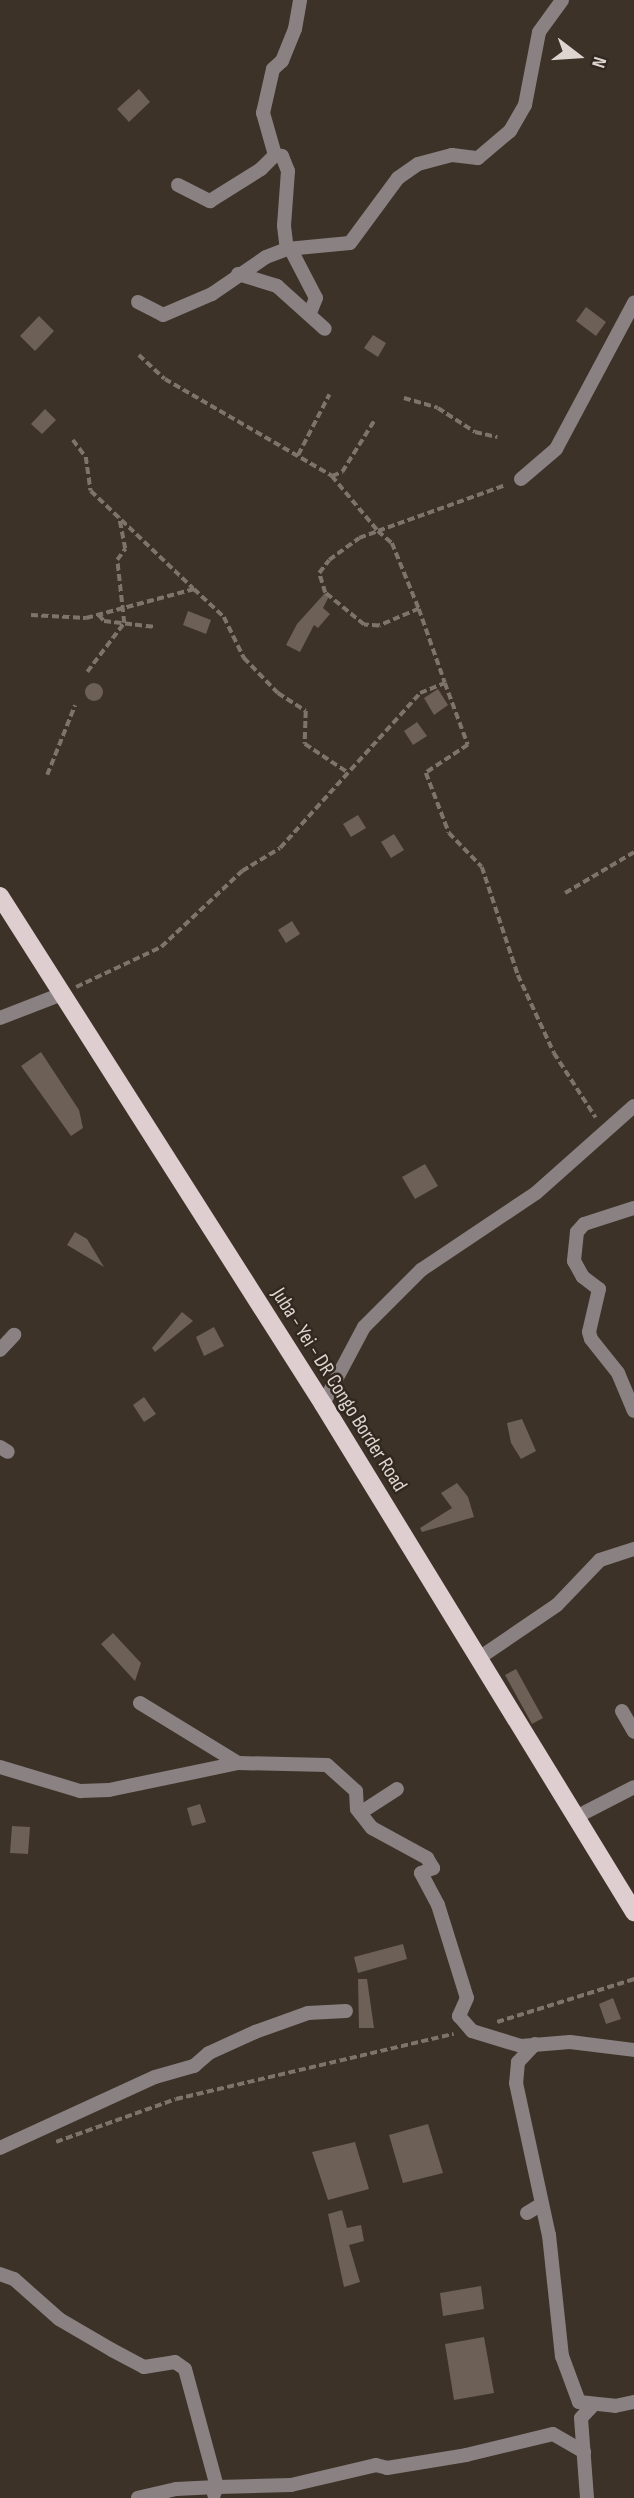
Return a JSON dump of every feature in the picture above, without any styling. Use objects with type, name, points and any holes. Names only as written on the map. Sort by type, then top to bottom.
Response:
[{"type":"main road","name":"Juba - Yei - DR Congo Border Road","points":[[0,895],[323,1404],[634,1912]]},
{"type":"street","points":[[275,155],[262,113],[273,69],[282,61],[295,29],[300,0]]},
{"type":"street","points":[[138,302],[163,315],[212,294],[238,274],[289,249],[350,243],[398,178],[418,164],[452,155],[478,158],[510,131],[525,105],[539,32],[562,0]]},
{"type":"street","points":[[178,186],[210,201],[261,169],[275,155]]},
{"type":"street","points":[[275,155],[282,156],[288,171],[284,226],[289,249],[316,298],[310,313]]},
{"type":"street","points":[[238,274],[277,286],[325,329]]},
{"type":"street","points":[[521,479],[555,449],[634,303]]},
{"type":"street","points":[[0,1018],[62,994]]},
{"type":"street","points":[[323,1404],[364,1327],[421,1270],[536,1193],[634,1106]]},
{"type":"street","points":[[634,1208],[584,1224],[577,1232],[574,1261],[583,1277],[599,1289],[589,1332],[591,1339],[618,1373],[634,1411]]},
{"type":"street","points":[[0,1350],[14,1335]]},
{"type":"street","points":[[479,1658],[557,1605],[600,1560],[634,1549]]},
{"type":"street","points":[[140,1703],[237,1763]]},
{"type":"street","points":[[622,1711],[634,1732]]},
{"type":"street","points":[[0,1767],[80,1791],[109,1790],[237,1763],[327,1765],[356,1791],[360,1813],[372,1828],[411,1847],[433,1868],[421,1873],[438,1905],[467,1998],[459,2016],[471,2031],[509,2042],[634,2049]]},
{"type":"street","points":[[576,1817],[634,1787]]},
{"type":"street","points":[[360,1813],[397,1789]]},
{"type":"street","points":[[0,2148],[155,2077],[194,2066],[209,2053],[255,2032],[308,2013],[346,2011]]},
{"type":"street","points":[[509,2042],[517,2072]]},
{"type":"street","points":[[535,2043],[518,2062],[518,2099],[542,2204],[562,2356],[579,2402],[634,2402]]},
{"type":"street","points":[[527,2213],[542,2204]]},
{"type":"street","points":[[0,2274],[14,2279],[59,2319],[144,2367],[175,2362],[185,2370],[214,2493]]},
{"type":"street","points":[[587,2498],[581,2418],[594,2404]]},
{"type":"street","points":[[138,2498],[176,2489],[214,2493],[291,2485],[376,2465],[466,2455],[553,2434],[584,2452]]},
{"type":"path","points":[[139,355],[165,379],[332,476],[378,531],[392,543],[468,745],[426,773],[449,833],[482,867],[519,975],[554,1053],[605,1132]]},
{"type":"path","points":[[298,455],[329,395]]},
{"type":"path","points":[[404,398],[438,408],[475,432],[497,437]]},
{"type":"path","points":[[332,476],[342,472],[374,421]]},
{"type":"path","points":[[73,440],[86,457],[91,491],[223,617],[244,658],[278,693],[306,711],[305,744],[346,772]]},
{"type":"path","points":[[419,609],[379,626],[364,625],[325,593],[319,573],[329,560],[378,531],[471,501],[521,479]]},
{"type":"path","points":[[119,518],[125,549],[117,560],[124,623]]},
{"type":"path","points":[[31,615],[99,615],[194,589]]},
{"type":"path","points":[[99,615],[104,621],[156,627]]},
{"type":"path","points":[[88,673],[101,648],[124,623]]},
{"type":"path","points":[[62,994],[161,947],[242,871],[280,848],[420,693],[445,683]]},
{"type":"path","points":[[47,775],[75,705]]},
{"type":"path","points":[[565,893],[634,852]]},
{"type":"path","points":[[49,2144],[176,2099],[471,2031],[634,1979]]},
{"type":"building","points":[[139,89],[150,102],[129,122],[117,109]]},
{"type":"building","points":[[586,307],[606,322],[596,336],[576,321]]},
{"type":"building","points":[[39,316],[54,331],[35,351],[20,336]]},
{"type":"building","points":[[373,335],[386,343],[378,357],[364,348]]},
{"type":"building","points":[[45,409],[56,420],[42,434],[31,424]]},
{"type":"building","points":[[325,593],[329,596],[323,608],[330,614],[318,628],[314,625],[300,652],[286,645],[297,624]]},
{"type":"building","points":[[188,611],[211,620],[206,634],[183,625]]},
{"type":"building","points":[[94,683],[100,686],[103,692],[100,698],[94,701],[88,698],[85,692],[88,686]]},
{"type":"building","points":[[438,689],[448,705],[434,715],[424,698]]},
{"type":"building","points":[[417,722],[427,736],[413,745],[404,731]]},
{"type":"building","points":[[358,815],[366,828],[351,837],[343,824]]},
{"type":"building","points":[[394,834],[404,850],[391,858],[381,842]]},
{"type":"building","points":[[292,921],[300,934],[286,943],[278,930]]},
{"type":"building","points":[[41,1052],[79,1110],[83,1128],[71,1136],[21,1066]]},
{"type":"building","points":[[425,1164],[438,1186],[415,1199],[402,1177]]},
{"type":"building","points":[[75,1232],[87,1239],[104,1267],[67,1245]]},
{"type":"building","points":[[182,1312],[193,1321],[155,1352],[152,1348]]},
{"type":"building","points":[[214,1327],[224,1346],[204,1356],[196,1337]]},
{"type":"building","points":[[144,1397],[156,1414],[144,1422],[133,1405]]},
{"type":"building","points":[[522,1419],[536,1451],[521,1459],[511,1443],[507,1423]]},
{"type":"building","points":[[457,1483],[468,1497],[474,1517],[422,1532],[420,1528],[452,1508],[441,1493]]},
{"type":"building","points":[[113,1633],[141,1663],[135,1681],[101,1644]]},
{"type":"building","points":[[516,1669],[543,1718],[532,1724],[505,1675]]},
{"type":"building","points":[[200,1804],[206,1822],[192,1826],[187,1808]]},
{"type":"building","points":[[12,1826],[30,1827],[28,1854],[10,1853]]},
{"type":"building","points":[[403,1944],[407,1959],[358,1973],[354,1957]]},
{"type":"building","points":[[358,1979],[367,1979],[374,2028],[359,2028]]},
{"type":"building","points":[[613,1998],[621,2019],[606,2024],[599,2004]]},
{"type":"building","points":[[428,2124],[443,2173],[403,2183],[389,2135]]},
{"type":"building","points":[[355,2142],[369,2189],[328,2200],[312,2152]]},
{"type":"building","points":[[342,2210],[347,2228],[361,2225],[364,2241],[349,2245],[360,2282],[344,2287],[328,2214]]},
{"type":"building","points":[[481,2286],[484,2309],[443,2316],[440,2293]]},
{"type":"building","points":[[484,2337],[494,2393],[454,2400],[445,2344]]}]
